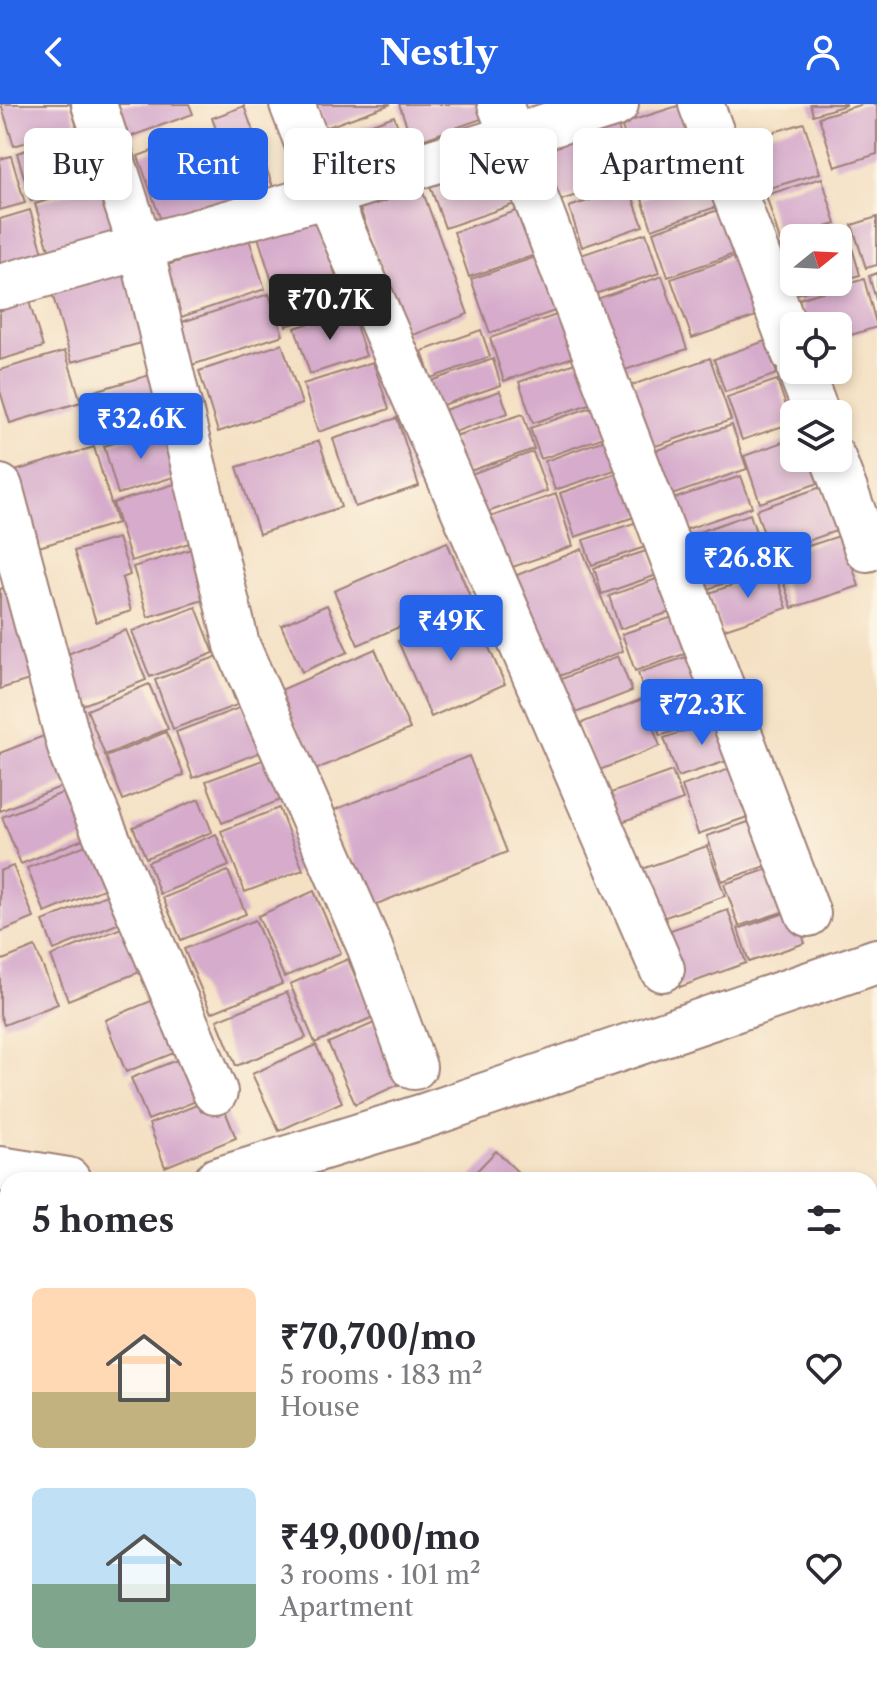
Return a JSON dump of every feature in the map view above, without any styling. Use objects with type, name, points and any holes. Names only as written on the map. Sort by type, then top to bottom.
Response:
[{"type":"street","points":[[94,104],[141,248],[237,645],[370,948],[414,1067]]},
{"type":"street","points":[[292,104],[301,128]]},
{"type":"street","points":[[424,154],[506,120],[616,104]]},
{"type":"street","points":[[701,104],[780,316]]},
{"type":"street","points":[[506,120],[808,914]]},
{"type":"street","points":[[0,287],[309,200]]},
{"type":"street","points":[[329,200],[662,969]]},
{"type":"street","points":[[838,472],[867,549]]},
{"type":"street","points":[[0,487],[73,758],[215,1092]]},
{"type":"street","points":[[243,1172],[424,1116],[877,961]]},
{"type":"building","points":[[1,104],[70,104],[77,127],[24,128],[24,143],[14,146]]},
{"type":"building","points":[[117,104],[189,104],[193,114],[132,136],[132,128],[126,128]]},
{"type":"building","points":[[316,104],[391,104],[325,128]]},
{"type":"building","points":[[399,104],[482,104],[487,117],[456,128],[440,128],[440,134],[424,139],[424,128],[408,128]]},
{"type":"building","points":[[684,104],[692,128],[622,128],[621,124]]},
{"type":"building","points":[[810,104],[846,104],[846,105],[813,115]]},
{"type":"building","points":[[863,104],[877,104],[877,154],[835,167],[819,117]]},
{"type":"building","points":[[244,106],[252,128],[216,128],[212,118]]},
{"type":"building","points":[[394,116],[398,128],[361,128]]},
{"type":"building","points":[[804,123],[820,173],[773,187],[773,132]]},
{"type":"building","points":[[573,139],[573,196],[558,201],[557,198],[557,144]]},
{"type":"building","points":[[24,151],[24,177],[17,153]]},
{"type":"building","points":[[148,152],[148,184],[138,156]]},
{"type":"building","points":[[11,156],[25,203],[0,210],[0,159]]},
{"type":"building","points":[[822,178],[836,224],[780,224],[780,241],[768,200],[773,200],[773,193]]},
{"type":"building","points":[[440,179],[440,200],[517,200],[518,203],[445,228],[429,183]]},
{"type":"building","points":[[424,195],[468,314],[408,337],[360,209],[385,200],[424,200]]},
{"type":"building","points":[[48,200],[105,200],[115,233],[50,253],[35,204]]},
{"type":"building","points":[[154,200],[236,200],[163,226]]},
{"type":"building","points":[[590,200],[634,200],[643,226],[582,247],[569,207]]},
{"type":"building","points":[[642,200],[720,200],[722,205],[652,229]]},
{"type":"building","points":[[724,208],[740,252],[668,277],[653,232]]},
{"type":"building","points":[[522,209],[538,254],[469,277],[454,232]]},
{"type":"building","points":[[30,210],[44,256],[0,269],[0,219]]},
{"type":"building","points":[[877,217],[877,265],[866,268],[852,225]]},
{"type":"building","points":[[317,218],[346,307],[286,326],[258,237]]},
{"type":"building","points":[[646,233],[659,273],[595,294],[581,255]]},
{"type":"building","points":[[249,239],[265,289],[175,319],[158,268]]},
{"type":"building","points":[[852,248],[860,275],[852,277]]},
{"type":"building","points":[[742,254],[762,314],[692,338],[671,279]]},
{"type":"building","points":[[542,255],[561,309],[490,333],[471,279]]},
{"type":"building","points":[[126,273],[145,342],[72,362],[52,293]]},
{"type":"building","points":[[877,273],[877,300],[876,300],[869,276]]},
{"type":"building","points":[[662,276],[687,349],[619,372],[594,300]]},
{"type":"building","points":[[864,279],[877,327],[852,335],[852,312],[803,312],[799,299],[809,296],[852,296],[852,283]]},
{"type":"building","points":[[269,294],[283,335],[189,366],[176,324]]},
{"type":"building","points":[[27,295],[43,347],[0,360],[0,303]]},
{"type":"building","points":[[351,310],[366,356],[310,374],[295,328]]},
{"type":"building","points":[[565,312],[579,355],[504,381],[490,338]]},
{"type":"building","points":[[481,330],[490,357],[431,378],[422,351]]},
{"type":"building","points":[[765,341],[777,374],[725,392],[714,359]]},
{"type":"building","points":[[282,344],[302,404],[218,432],[199,371]]},
{"type":"building","points":[[65,351],[81,402],[10,423],[0,391],[0,370]]},
{"type":"building","points":[[710,358],[731,420],[650,448],[629,386]]},
{"type":"building","points":[[493,359],[501,385],[437,407],[428,382]]},
{"type":"building","points":[[584,360],[598,401],[533,423],[519,382]]},
{"type":"building","points":[[373,362],[389,409],[318,432],[303,384]]},
{"type":"building","points":[[150,375],[164,421],[97,440],[84,394]]},
{"type":"building","points":[[777,380],[784,400],[780,400],[780,427],[742,440],[727,397]]},
{"type":"building","points":[[500,391],[508,413],[446,435],[439,412]]},
{"type":"building","points":[[600,404],[610,435],[541,459],[530,428]]},
{"type":"building","points":[[523,414],[534,449],[464,473],[452,437]]},
{"type":"building","points":[[397,418],[419,486],[355,507],[333,439]]},
{"type":"building","points":[[732,425],[747,469],[669,496],[654,451]]},
{"type":"building","points":[[164,428],[177,476],[118,494],[104,446]]},
{"type":"building","points":[[610,438],[621,468],[555,490],[545,461]]},
{"type":"building","points":[[319,441],[341,507],[259,534],[237,467]]},
{"type":"building","points":[[780,443],[780,472],[825,472],[828,480],[760,503],[744,456]]},
{"type":"building","points":[[94,447],[117,523],[39,547],[15,471]]},
{"type":"building","points":[[533,452],[547,491],[482,514],[468,475]]},
{"type":"building","points":[[628,470],[643,514],[575,537],[560,493]]},
{"type":"building","points":[[741,476],[752,507],[681,531],[670,500]]},
{"type":"building","points":[[181,482],[199,540],[131,561],[113,503]]},
{"type":"building","points":[[821,487],[836,531],[771,554],[756,510]]},
{"type":"building","points":[[556,494],[573,546],[504,570],[487,518]]},
{"type":"building","points":[[750,514],[768,568],[705,590],[687,536]]},
{"type":"building","points":[[637,522],[645,547],[592,565],[583,540]]},
{"type":"building","points":[[842,535],[859,586],[792,608],[775,557]]},
{"type":"building","points":[[118,538],[130,575],[122,578],[131,611],[96,622],[74,551]]},
{"type":"building","points":[[447,542],[470,596],[358,645],[334,591]]},
{"type":"building","points":[[201,546],[216,596],[148,617],[133,567]]},
{"type":"building","points":[[582,549],[623,651],[552,679],[512,577]]},
{"type":"building","points":[[649,550],[657,575],[602,594],[594,568]]},
{"type":"building","points":[[774,571],[787,608],[722,630],[709,593]]},
{"type":"building","points":[[667,575],[679,609],[620,629],[609,596]]},
{"type":"building","points":[[12,585],[39,677],[0,689],[0,589]]},
{"type":"building","points":[[327,605],[348,652],[302,672],[281,625]]},
{"type":"building","points":[[196,607],[214,653],[150,677],[132,631]]},
{"type":"building","points":[[472,609],[505,684],[431,717],[398,641]]},
{"type":"building","points":[[688,612],[699,649],[635,671],[622,634]]},
{"type":"building","points":[[126,630],[146,680],[78,707],[58,658]]},
{"type":"building","points":[[375,649],[410,729],[315,770],[281,690]]},
{"type":"building","points":[[701,652],[712,682],[648,704],[638,673]]},
{"type":"building","points":[[218,656],[237,705],[173,729],[155,680]]},
{"type":"building","points":[[618,656],[632,691],[573,714],[559,680]]},
{"type":"building","points":[[149,684],[168,729],[105,755],[87,710]]},
{"type":"building","points":[[714,684],[724,714],[660,736],[650,706]]},
{"type":"building","points":[[642,699],[660,746],[597,771],[579,724]]},
{"type":"building","points":[[244,706],[261,752],[193,778],[176,732]]},
{"type":"building","points":[[725,717],[739,757],[678,777],[664,738]]},
{"type":"building","points":[[54,732],[73,782],[0,811],[0,753]]},
{"type":"building","points":[[166,732],[184,775],[123,800],[106,757]]},
{"type":"building","points":[[469,756],[507,852],[372,906],[334,810]]},
{"type":"building","points":[[268,758],[283,799],[222,823],[206,781]]},
{"type":"building","points":[[746,763],[762,812],[698,834],[682,786]]},
{"type":"building","points":[[672,771],[683,800],[619,823],[608,794]]},
{"type":"building","points":[[77,787],[96,834],[21,864],[2,817]]},
{"type":"building","points":[[199,799],[212,832],[146,858],[133,827]]},
{"type":"building","points":[[279,808],[303,870],[245,892],[221,831]]},
{"type":"building","points":[[766,816],[781,861],[722,881],[707,836]]},
{"type":"building","points":[[216,834],[229,866],[160,894],[148,862]]},
{"type":"building","points":[[101,839],[118,883],[45,913],[27,868]]},
{"type":"building","points":[[707,846],[725,896],[657,920],[639,870]]},
{"type":"building","points":[[786,863],[801,906],[739,926],[724,884]]},
{"type":"building","points":[[13,866],[34,918],[0,932],[0,871]]},
{"type":"building","points":[[228,871],[246,914],[181,940],[163,898]]},
{"type":"building","points":[[121,889],[132,918],[54,950],[43,921]]},
{"type":"building","points":[[314,891],[341,953],[284,977],[258,916]]},
{"type":"building","points":[[728,910],[746,963],[680,987],[662,933]]},
{"type":"building","points":[[794,910],[805,943],[749,962],[738,929]]},
{"type":"building","points":[[255,920],[282,984],[211,1013],[184,949]]},
{"type":"building","points":[[129,925],[147,969],[68,1000],[51,956]]},
{"type":"building","points":[[35,947],[58,1004],[4,1025],[0,1014],[0,961]]},
{"type":"building","points":[[348,959],[373,1017],[315,1043],[290,984]]},
{"type":"building","points":[[287,992],[306,1038],[236,1066],[217,1020]]},
{"type":"building","points":[[168,994],[189,1047],[126,1072],[105,1020]]},
{"type":"building","points":[[381,1020],[407,1081],[355,1104],[328,1043]]},
{"type":"building","points":[[316,1045],[342,1102],[279,1131],[252,1074]]},
{"type":"building","points":[[192,1054],[209,1096],[148,1120],[131,1078]]},
{"type":"building","points":[[219,1096],[236,1138],[165,1167],[149,1124]]},
{"type":"building","points":[[496,1151],[518,1172],[476,1172]]}]
